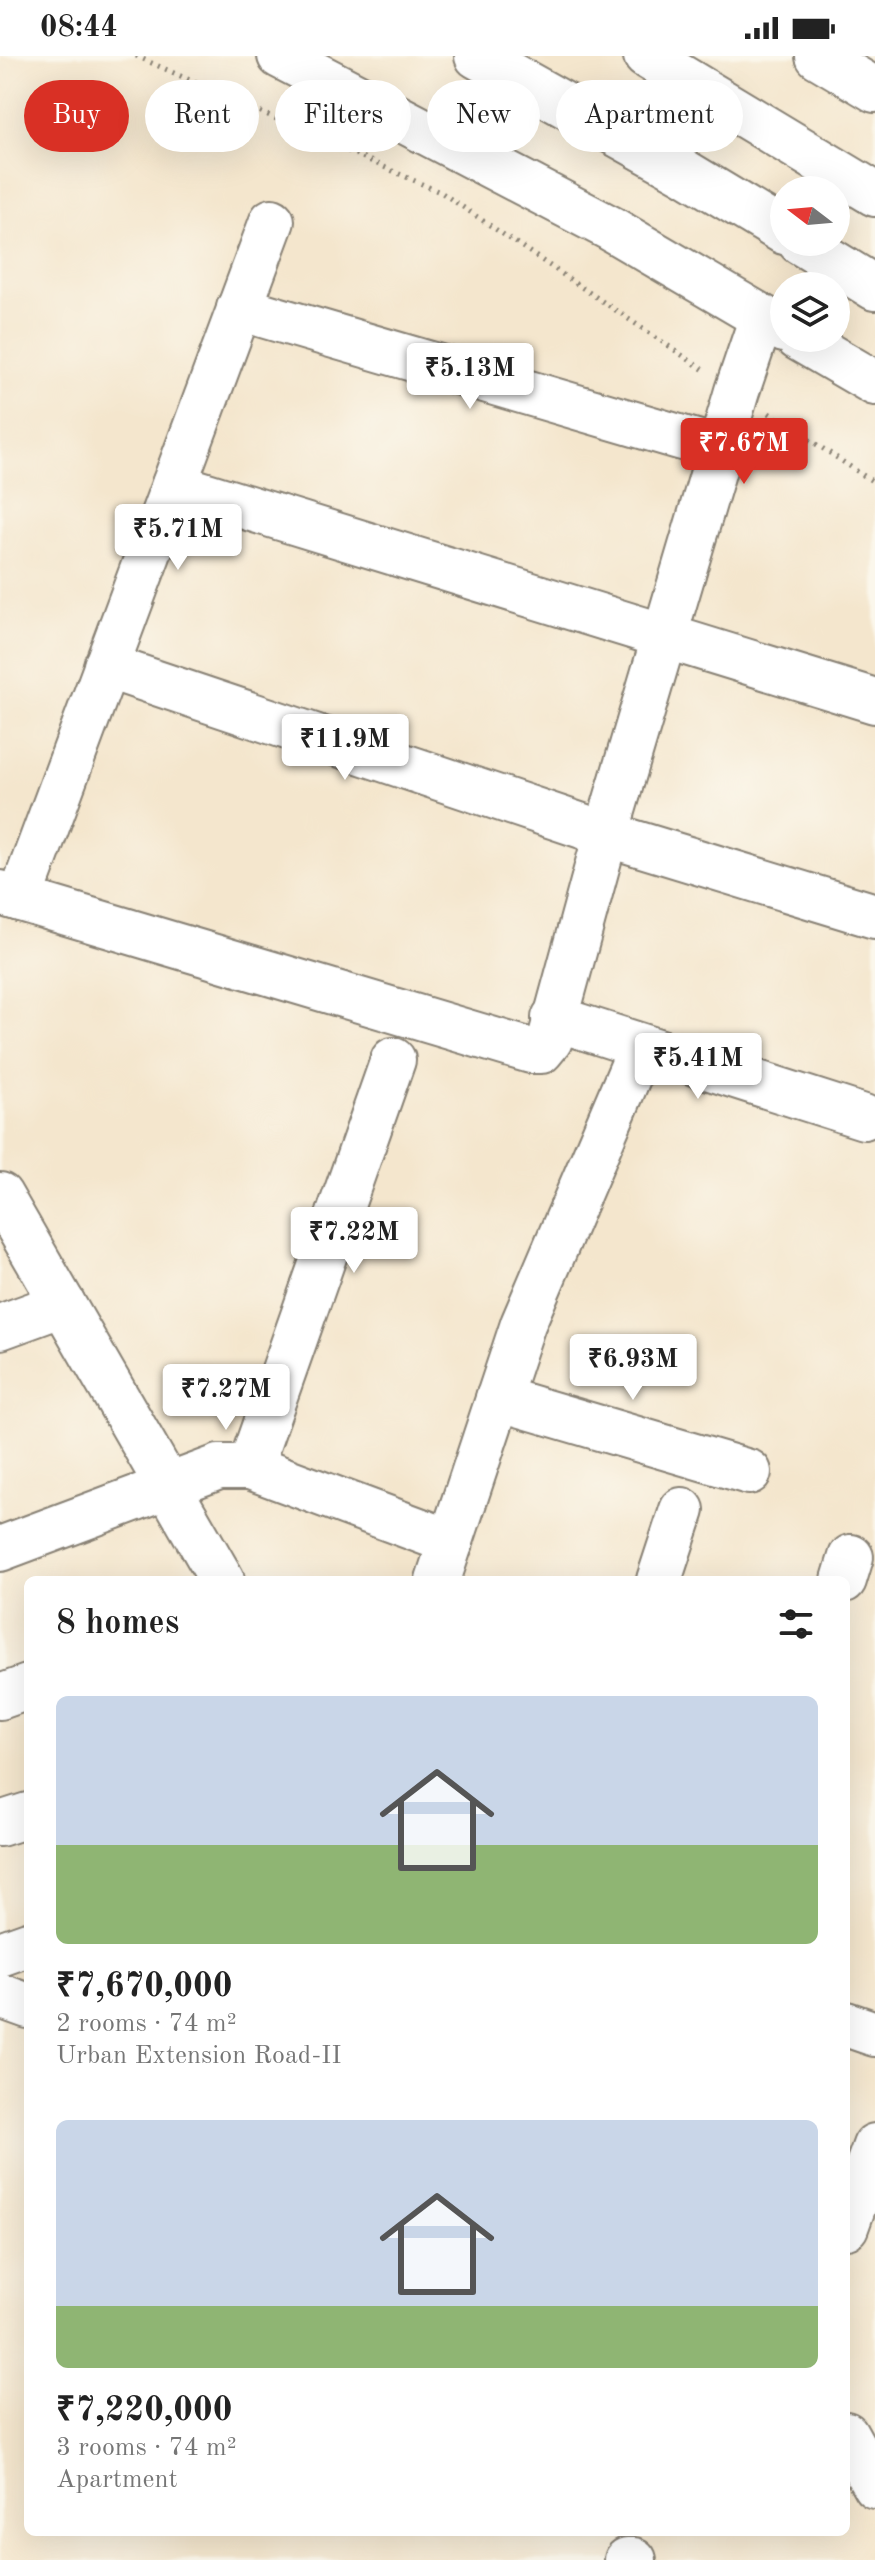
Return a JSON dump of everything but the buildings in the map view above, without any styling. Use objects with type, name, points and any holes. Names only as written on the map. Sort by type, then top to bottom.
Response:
[{"type":"main road","points":[[280,56],[610,228],[770,321]]},
{"type":"main road","points":[[477,56],[683,171],[770,224]]},
{"type":"main road","points":[[646,56],[875,194]]},
{"type":"main road","points":[[818,56],[875,90]]},
{"type":"main road","points":[[272,221],[106,666],[10,896],[531,1051],[541,1051],[550,1040],[606,834],[737,391],[770,345]]},
{"type":"main road","points":[[823,256],[875,288]]},
{"type":"main road","points":[[239,308],[720,449]]},
{"type":"main road","points":[[823,352],[875,383]]},
{"type":"main road","points":[[174,485],[875,701]]},
{"type":"main road","points":[[106,666],[606,834],[875,916]]},
{"type":"main road","points":[[554,1018],[864,1117]]},
{"type":"main road","points":[[0,1549],[219,1467],[250,1467],[444,1561],[523,1324],[641,1047]]},
{"type":"main road","points":[[250,1467],[393,1060]]},
{"type":"main road","points":[[1,1200],[220,1576]]},
{"type":"main road","points":[[0,1327],[63,1304]]},
{"type":"main road","points":[[498,1398],[749,1472]]},
{"type":"main road","points":[[660,1576],[682,1510]]},
{"type":"main road","points":[[0,1697],[24,1688]]},
{"type":"main road","points":[[0,1824],[24,1816]]},
{"type":"main road","points":[[0,1954],[24,1945]]},
{"type":"main road","points":[[0,1996],[24,2005]]},
{"type":"main road","points":[[850,2025],[875,2034]]},
{"type":"main road","points":[[850,2216],[875,2146]]},
{"type":"main road","points":[[850,2441],[875,2486]]},
{"type":"main road","points":[[627,2560],[634,2560]]},
{"type":"path","points":[[136,56],[442,193],[875,483]]}]
